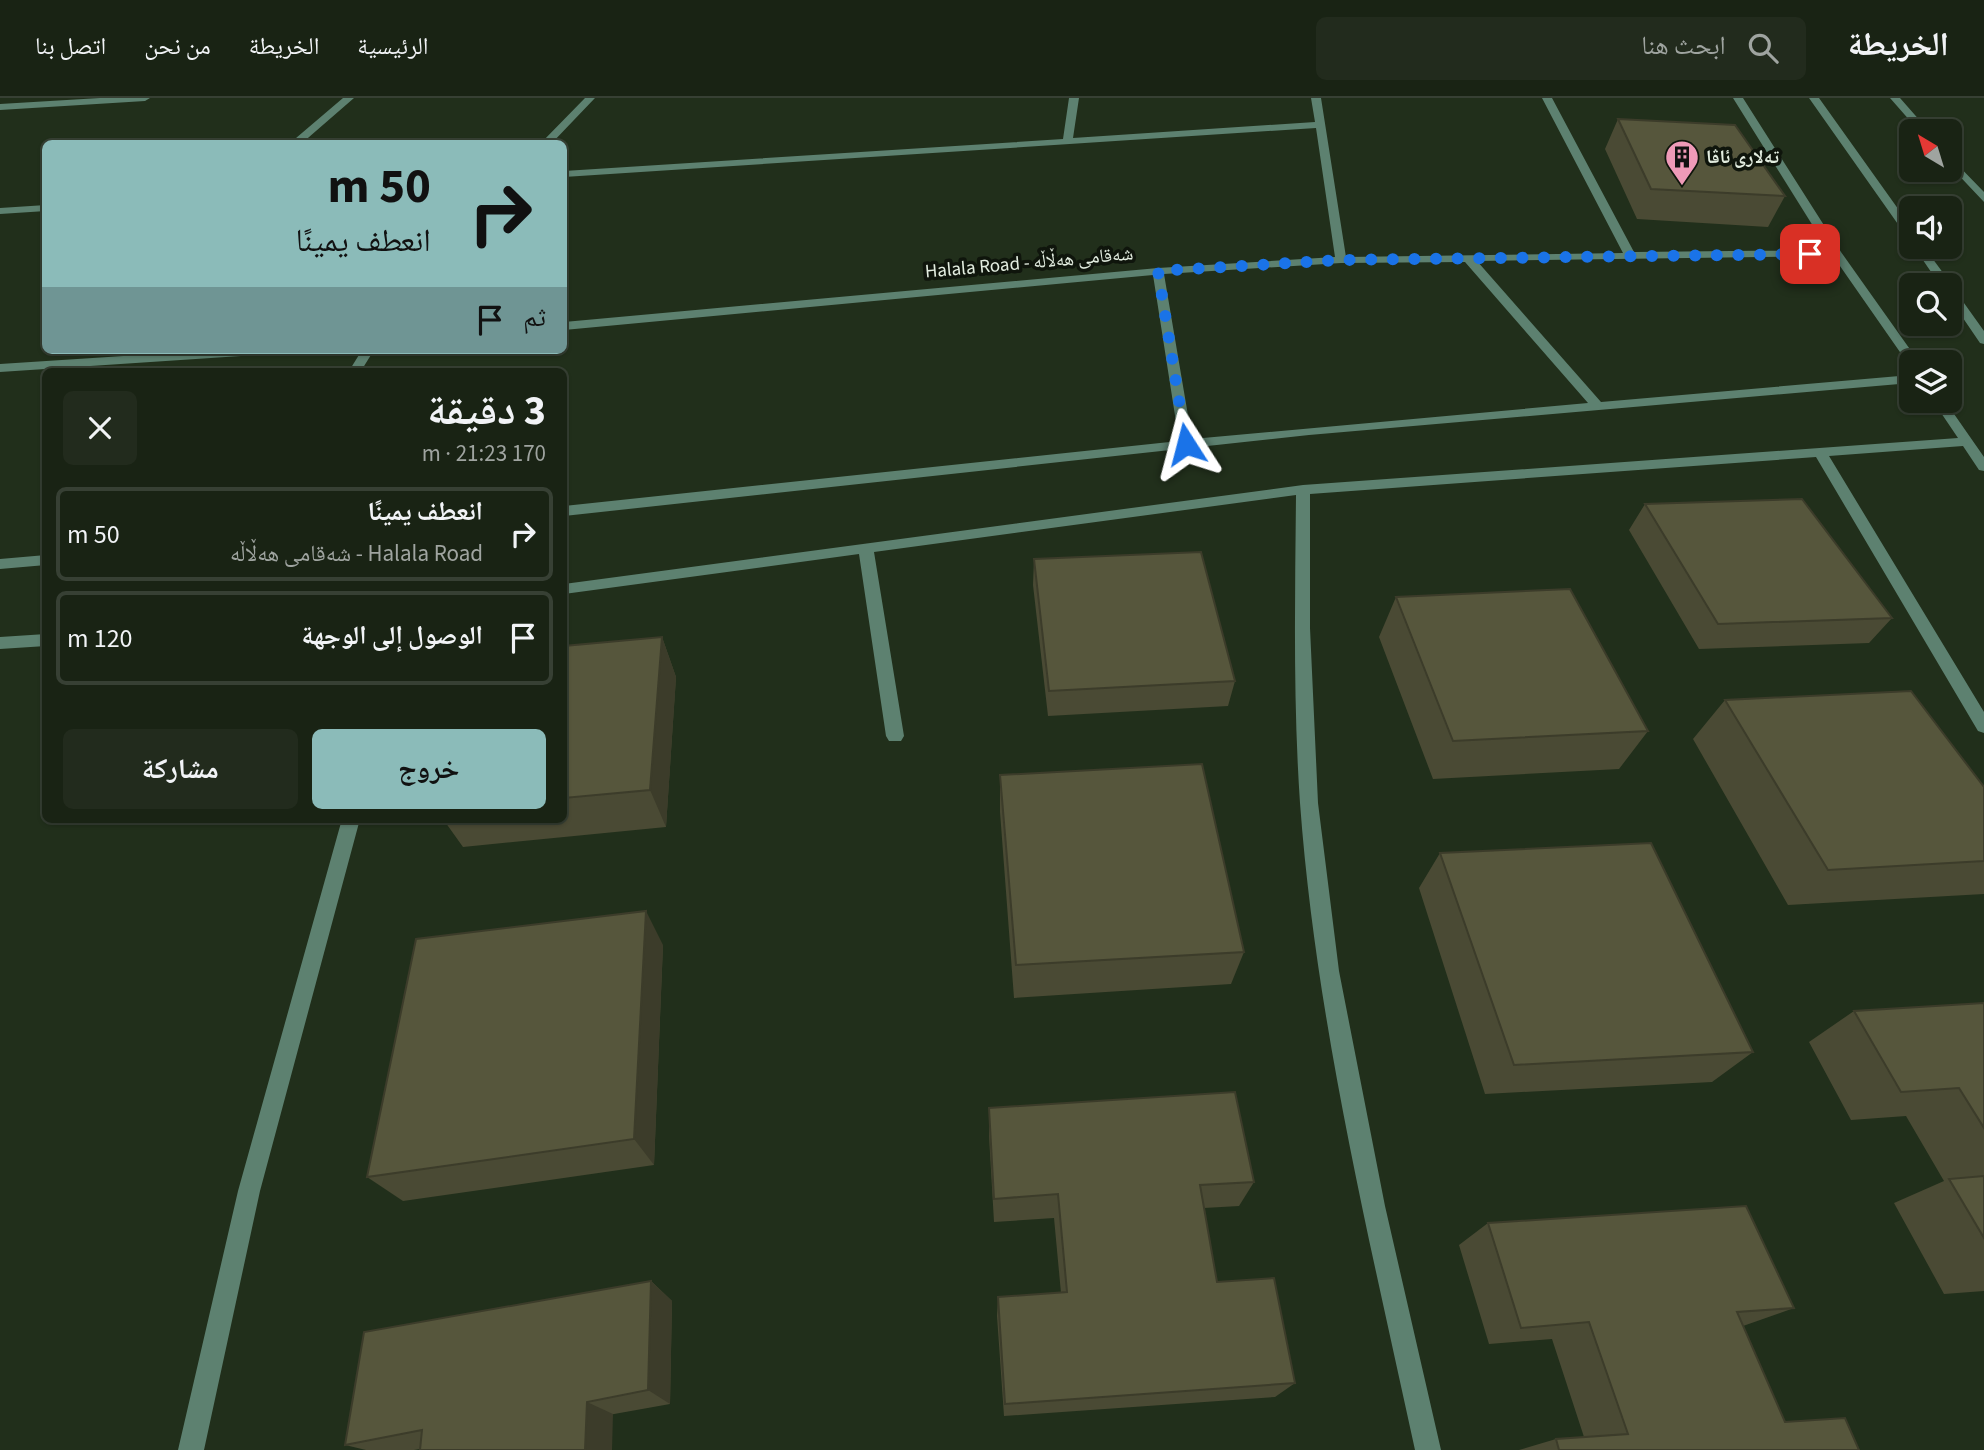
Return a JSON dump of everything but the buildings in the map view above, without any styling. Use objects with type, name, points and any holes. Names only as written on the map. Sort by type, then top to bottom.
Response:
[{"type":"street","points":[[0,107],[145,98]]},
{"type":"street","points":[[299,140],[349,98]]},
{"type":"street","points":[[549,140],[590,98]]},
{"type":"street","points":[[1067,142],[1074,98]]},
{"type":"street","points":[[1316,98],[1340,260]]},
{"type":"street","points":[[1547,98],[1630,256]]},
{"type":"street","points":[[1738,98],[1836,253],[1905,350]]},
{"type":"street","points":[[1814,98],[1899,218]]},
{"type":"street","points":[[1895,98],[1913,119]]},
{"type":"street","points":[[567,174],[1321,125]]},
{"type":"street","points":[[1962,174],[1984,199]]},
{"type":"street","points":[[0,211],[42,208]]},
{"type":"street","name":"Halala Road - شەقامی هەڵاڵە","points":[[567,326],[1158,271],[1340,260],[1836,253]]},
{"type":"street","points":[[1468,258],[1598,406]]},
{"type":"street","points":[[1158,271],[1186,444]]},
{"type":"street","points":[[1962,308],[1984,340]]},
{"type":"street","points":[[0,368],[212,354]]},
{"type":"street","points":[[567,511],[1186,444],[1899,380]]},
{"type":"street","points":[[1947,413],[1984,467]]},
{"type":"street","points":[[567,589],[1303,490],[1966,442]]},
{"type":"street","points":[[1820,452],[1984,726]]},
{"type":"street","points":[[1303,490],[1302,628],[1309,803],[1329,971],[1374,1206],[1428,1450]]},
{"type":"street","points":[[866,549],[895,736]]},
{"type":"street","points":[[0,564],[42,560]]},
{"type":"street","points":[[0,643],[42,640]]},
{"type":"street","points":[[191,1450],[249,1191],[350,823]]},
{"type":"place","name":"تەلاری ئاڤا","points":[[1682,187]]},
{"type":"route","points":[[1186,444],[1158,271],[1340,260],[1810,254]]}]
